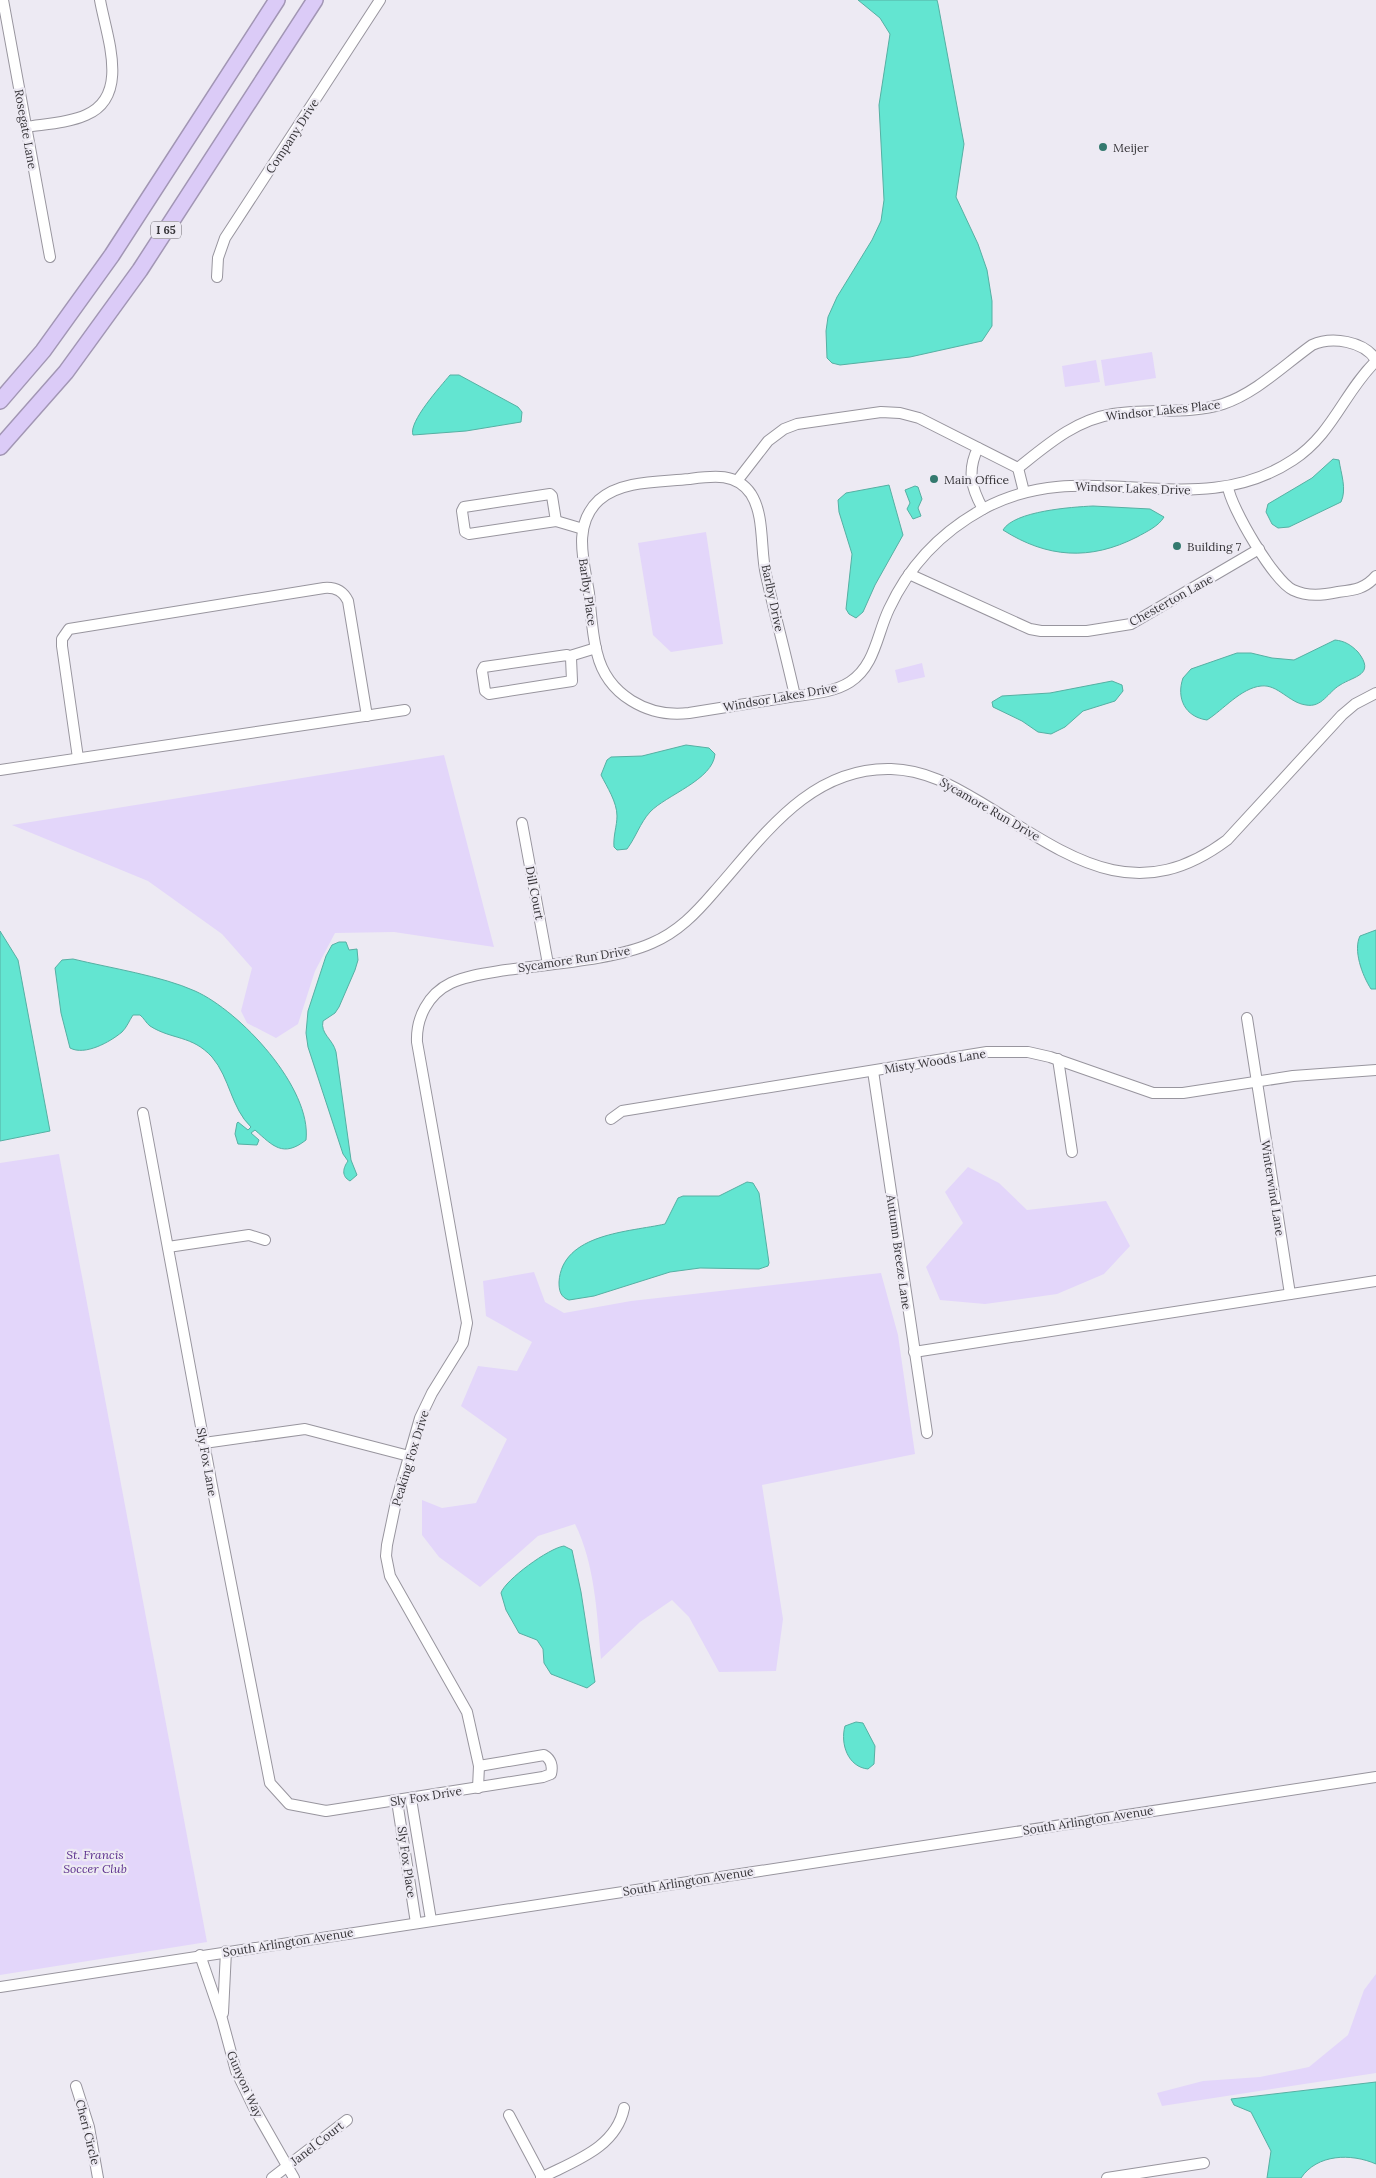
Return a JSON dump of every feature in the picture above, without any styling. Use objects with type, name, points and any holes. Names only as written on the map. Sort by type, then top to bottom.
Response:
[{"type":"highway","name":"I 65","points":[[0,401],[43,350],[112,255],[277,0]]},
{"type":"highway","name":"I 65","points":[[0,447],[66,372],[130,285],[315,0]]},
{"type":"street","name":"Rosegate Lane","points":[[3,0],[50,257]]},
{"type":"street","points":[[26,127],[81,117],[94,111],[107,97],[112,83],[113,72],[100,0]]},
{"type":"street","name":"Company Drive","points":[[217,277],[218,258],[225,238],[380,0]]},
{"type":"street","name":"Windsor Lakes Place","points":[[1018,468],[1065,433],[1091,420],[1120,413],[1209,407],[1237,398],[1312,345],[1321,342],[1335,340],[1352,344],[1366,350],[1376,360]]},
{"type":"street","name":"Windsor Lakes Drive","points":[[613,685],[626,697],[639,705],[652,711],[674,714],[839,688],[852,681],[863,671],[871,656],[893,600],[909,574],[944,535],[983,509],[1024,492],[1055,486],[1082,484],[1196,490],[1228,487],[1271,473],[1293,460],[1312,444],[1337,416],[1361,375],[1376,360]]},
{"type":"street","points":[[737,481],[768,441],[784,429],[797,424],[877,412],[900,413],[919,418],[1018,468],[1024,492]]},
{"type":"street","points":[[978,448],[970,469],[975,494],[983,509]]},
{"type":"street","name":"Barlby Place","points":[[613,685],[604,671],[596,648],[581,542],[583,529],[590,511],[599,500],[609,493],[626,487],[713,476],[737,481]]},
{"type":"street","name":"Barlby Drive","points":[[737,481],[744,486],[754,499],[757,507],[766,576],[795,696]]},
{"type":"street","points":[[1228,487],[1231,503],[1278,578],[1290,588],[1305,594],[1320,595],[1357,590],[1369,584],[1376,576]]},
{"type":"street","points":[[556,521],[552,496],[550,494],[465,507],[462,511],[465,532],[468,534],[556,521],[583,529]]},
{"type":"street","name":"Chesterton Lane","points":[[909,574],[1030,629],[1041,631],[1088,631],[1135,623],[1260,549]]},
{"type":"street","points":[[78,758],[62,646],[62,639],[69,629],[324,588],[339,590],[345,595],[348,602],[367,716]]},
{"type":"street","points":[[570,656],[574,678],[571,682],[490,694],[485,691],[482,672],[484,667],[570,656],[596,648]]},
{"type":"street","name":"Sycamore Run Drive","points":[[479,974],[630,951],[651,944],[671,933],[697,912],[798,800],[830,781],[868,770],[907,770],[943,781],[1086,864],[1131,873],[1158,872],[1180,866],[1205,856],[1227,840],[1342,715],[1355,704],[1376,693]]},
{"type":"street","points":[[0,770],[405,710]]},
{"type":"street","name":"Dill Court","points":[[522,823],[548,964]]},
{"type":"street","name":"Peaking Fox Drive","points":[[478,1788],[479,1766],[467,1712],[390,1576],[388,1545],[396,1502],[420,1418],[432,1393],[463,1343],[467,1323],[417,1042],[416,1027],[426,1004],[435,995],[450,984],[479,974]]},
{"type":"street","name":"Winterwind Lane","points":[[1247,1018],[1290,1294]]},
{"type":"street","name":"Misty Woods Lane","points":[[611,1119],[622,1111],[987,1052],[1028,1052],[1058,1059],[1153,1093],[1183,1093],[1293,1076],[1376,1070]]},
{"type":"street","points":[[1058,1059],[1072,1152]]},
{"type":"street","name":"Autumn Breeze Lane","points":[[873,1071],[927,1433]]},
{"type":"street","name":"Sly Fox Lane","points":[[144,1113],[204,1443],[270,1783],[289,1804]]},
{"type":"street","points":[[168,1247],[249,1235],[265,1240]]},
{"type":"street","points":[[914,1352],[1376,1281]]},
{"type":"street","points":[[204,1443],[305,1429],[409,1456]]},
{"type":"street","name":"Sly Fox Drive","points":[[289,1804],[326,1811],[543,1777],[551,1774],[552,1768],[551,1762],[544,1755],[479,1766]]},
{"type":"street","name":"South Arlington Avenue","points":[[0,1987],[1376,1777]]},
{"type":"street","name":"Sly Fox Place","points":[[411,1799],[431,1920]]},
{"type":"street","name":"Sly Fox Place","points":[[397,1801],[416,1923]]},
{"type":"street","points":[[222,2019],[226,1952]]},
{"type":"street","name":"Gunyon Way","points":[[200,1955],[222,2019],[236,2071],[253,2106],[294,2178]]},
{"type":"street","name":"Cheri Circle","points":[[76,2086],[89,2127],[98,2178]]},
{"type":"street","points":[[510,2116],[541,2178],[603,2144],[618,2127],[624,2108]]},
{"type":"street","name":"Janel Court","points":[[272,2178],[347,2120]]},
{"type":"street","points":[[1107,2178],[1204,2163]]},
{"type":"green space","points":[[1152,352],[1156,378],[1105,386],[1101,360]]},
{"type":"green space","points":[[1096,360],[1100,382],[1065,387],[1062,366]]},
{"type":"green space","points":[[706,532],[723,644],[671,652],[653,635],[638,543]]},
{"type":"green space","points":[[922,663],[925,677],[898,683],[895,670]]},
{"type":"green space","points":[[444,755],[494,947],[394,932],[335,933],[315,971],[298,1024],[276,1038],[247,1023],[241,1011],[252,968],[222,934],[148,881],[12,825]]},
{"type":"green space","name":"St. Francis Soccer Club","points":[[59,1154],[207,1942],[0,1975],[0,1163]]},
{"type":"green space","points":[[968,1167],[999,1183],[1027,1210],[1106,1201],[1130,1246],[1104,1274],[1057,1294],[985,1304],[940,1300],[926,1267],[963,1223],[945,1192]]},
{"type":"green space","points":[[534,1272],[545,1302],[564,1313],[631,1301],[881,1273],[898,1335],[915,1454],[762,1485],[783,1619],[776,1671],[719,1672],[689,1617],[672,1600],[640,1622],[601,1659],[591,1572],[582,1539],[575,1524],[538,1536],[480,1587],[439,1557],[422,1535],[422,1500],[442,1508],[476,1503],[507,1439],[461,1406],[478,1366],[517,1371],[532,1342],[486,1316],[483,1281]]},
{"type":"green space","points":[[1376,1974],[1376,2073],[1162,2106],[1157,2093],[1203,2081],[1260,2077],[1309,2067],[1348,2035],[1364,1990]]},
{"type":"shaded area","points":[[858,0],[937,0],[964,144],[956,197],[978,244],[987,270],[992,301],[992,326],[982,341],[910,357],[840,365],[832,363],[827,358],[826,331],[828,317],[837,297],[872,240],[881,221],[884,200],[879,105],[890,34],[880,18]]},
{"type":"shaded area","points":[[450,375],[459,375],[518,407],[522,412],[521,422],[466,431],[413,435],[415,422],[420,413]]},
{"type":"shaded area","points":[[1333,459],[1339,460],[1342,476],[1344,492],[1341,502],[1289,527],[1278,528],[1272,524],[1266,512],[1268,504],[1312,478]]},
{"type":"shaded area","points":[[889,485],[903,535],[875,585],[863,612],[856,618],[849,614],[846,609],[852,554],[839,512],[838,500],[846,493]]},
{"type":"shaded area","points":[[915,486],[918,487],[922,499],[918,508],[921,516],[913,519],[907,509],[910,503],[905,490]]},
{"type":"shaded area","points":[[1093,506],[1150,509],[1164,517],[1156,526],[1120,545],[1086,553],[1052,551],[1019,539],[1003,530],[1019,518],[1031,514],[1058,509]]},
{"type":"shaded area","points":[[1335,640],[1342,641],[1353,647],[1358,652],[1365,666],[1361,674],[1336,688],[1321,702],[1312,705],[1300,704],[1273,688],[1261,686],[1239,695],[1207,720],[1193,715],[1184,705],[1181,685],[1183,678],[1191,669],[1237,653],[1251,653],[1272,658],[1294,660]]},
{"type":"shaded area","points":[[1112,681],[1122,685],[1123,691],[1115,701],[1083,711],[1065,727],[1051,734],[1038,732],[1022,721],[993,707],[992,702],[1002,696],[1050,693]]},
{"type":"shaded area","points":[[686,745],[709,748],[715,754],[712,763],[698,779],[650,812],[627,849],[617,850],[614,847],[614,843],[617,811],[601,775],[607,760],[611,757],[642,756]]},
{"type":"shaded area","points":[[1376,930],[1376,989],[1371,989],[1362,970],[1358,955],[1358,942],[1360,936]]},
{"type":"shaded area","points":[[0,931],[18,960],[50,1131],[0,1141]]},
{"type":"shaded area","points":[[346,942],[349,950],[357,949],[358,960],[339,1007],[335,1013],[323,1021],[323,1030],[336,1052],[351,1160],[357,1175],[350,1181],[344,1174],[348,1161],[343,1154],[308,1047],[306,1033],[308,1011],[326,956],[332,945]]},
{"type":"shaded area","points":[[73,959],[152,977],[182,986],[213,1001],[232,1015],[270,1054],[285,1075],[298,1098],[305,1119],[306,1140],[291,1148],[279,1148],[267,1141],[255,1130],[251,1133],[259,1140],[257,1145],[238,1144],[235,1134],[237,1123],[248,1130],[251,1127],[239,1111],[223,1074],[212,1057],[189,1041],[166,1034],[150,1026],[140,1015],[133,1015],[122,1032],[104,1044],[83,1050],[70,1048],[61,1013],[55,968],[62,960]]},
{"type":"shaded area","points":[[747,1182],[753,1183],[759,1193],[768,1266],[759,1269],[700,1268],[670,1272],[594,1296],[569,1300],[562,1295],[559,1282],[563,1266],[572,1253],[585,1244],[617,1233],[665,1224],[678,1198],[683,1196],[719,1196]]},
{"type":"shaded area","points":[[564,1546],[572,1550],[581,1592],[595,1682],[587,1688],[551,1674],[544,1663],[543,1649],[537,1640],[519,1633],[506,1610],[501,1593],[510,1580],[528,1565],[548,1552]]},
{"type":"shaded area","points":[[856,1722],[863,1723],[875,1746],[874,1764],[868,1769],[855,1764],[845,1747],[845,1726]]},
{"type":"shaded area","points":[[1376,2082],[1376,2164],[1356,2158],[1335,2158],[1316,2164],[1301,2178],[1267,2178],[1271,2151],[1251,2112],[1234,2105],[1231,2099]]},
{"type":"place","name":"Meijer","points":[[1103,147]]},
{"type":"place","name":"Main Office","points":[[934,479]]},
{"type":"place","name":"Building 7","points":[[1177,546]]}]
